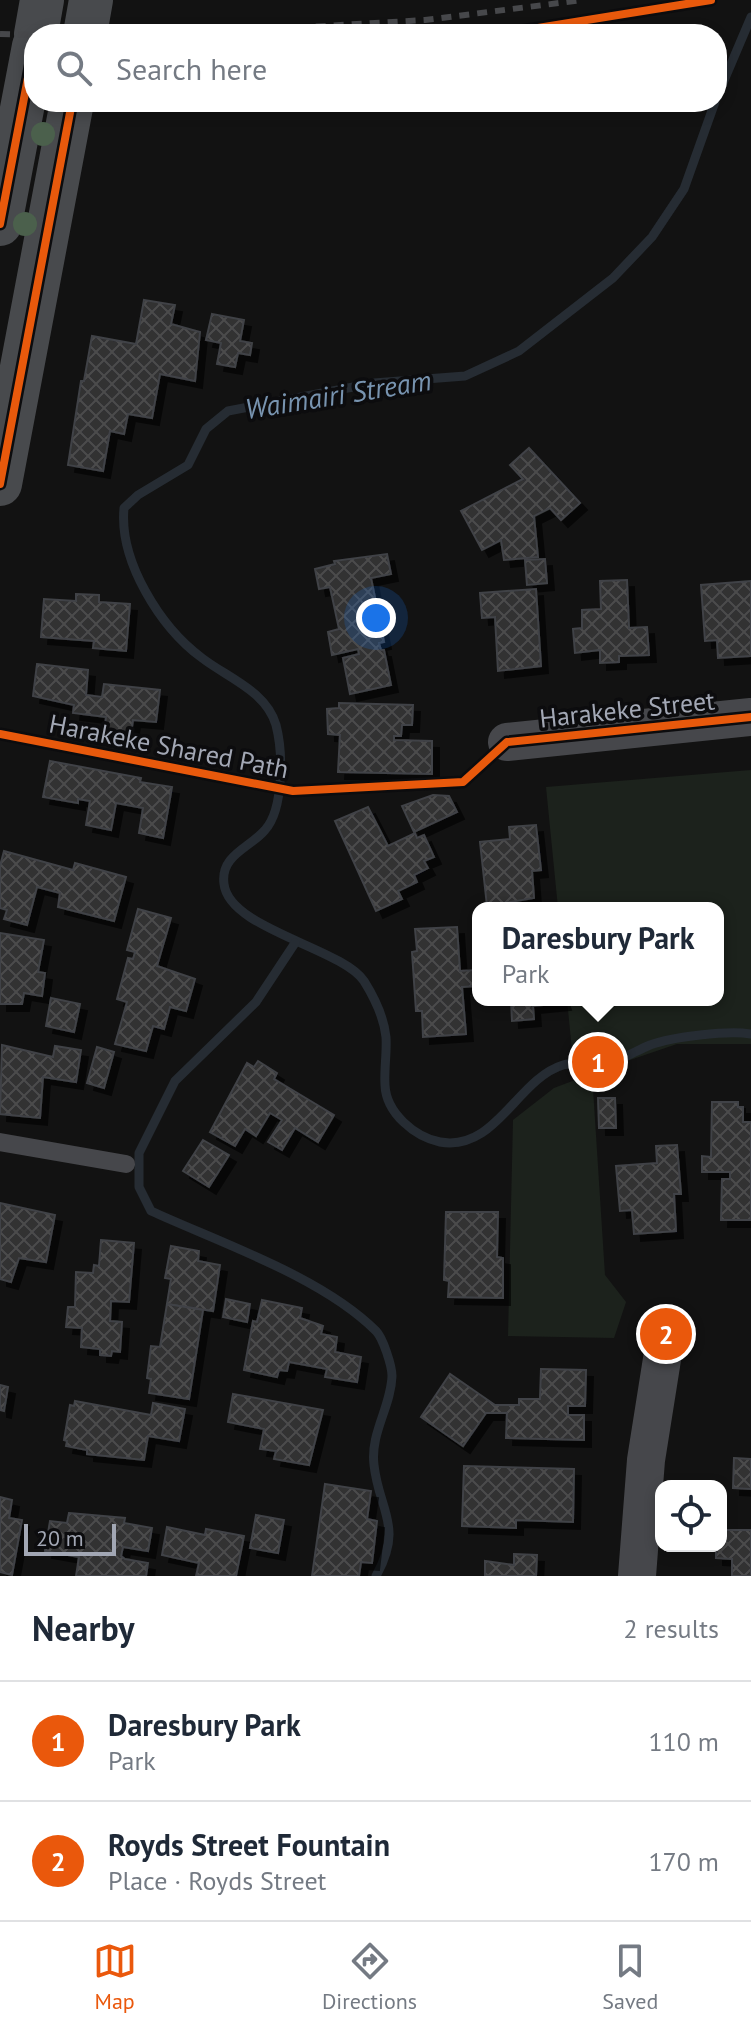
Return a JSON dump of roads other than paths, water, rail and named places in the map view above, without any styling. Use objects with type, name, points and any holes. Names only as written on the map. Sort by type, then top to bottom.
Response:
[{"type":"main road","points":[[38,24],[42,0]]},
{"type":"main road","points":[[87,24],[91,0]]},
{"type":"main road","points":[[0,224],[24,98]]},
{"type":"main road","points":[[0,484],[70,112]]},
{"type":"street","name":"Harakeke Street","points":[[507,742],[751,717]]},
{"type":"street","points":[[637,1576],[646,1460],[666,1334]]},
{"type":"lane","points":[[0,1142],[126,1164]]},
{"type":"waterway","name":"Waimairi Stream","points":[[727,73],[751,17]]},
{"type":"waterway","name":"Waimairi Stream","points":[[711,112],[684,189],[652,237],[613,278],[519,351],[465,376],[374,383],[228,411],[206,429],[188,465],[138,495],[124,508],[124,528],[135,571],[171,629],[202,658],[255,694],[271,713],[276,725],[281,765],[276,809],[265,830],[237,853],[227,866],[224,884],[231,900],[245,914],[334,958],[364,981],[385,1030],[385,1079],[390,1105],[412,1129],[440,1142],[459,1142],[491,1126],[532,1084],[563,1065],[611,1062],[650,1045],[686,1037],[751,1034]]},
{"type":"waterway","points":[[295,943],[256,1002],[175,1081],[139,1153],[139,1187],[151,1211],[300,1278],[354,1312],[379,1335],[387,1352],[392,1376],[374,1453],[389,1531],[384,1559],[376,1576]]},
{"type":"railway","points":[[358,24],[425,20],[583,0]]},
{"type":"railway","points":[[0,34],[24,35]]},
{"type":"place","name":"Daresbury Park","points":[[598,1062]]},
{"type":"place","name":"Royds Street Fountain","points":[[666,1334]]}]
